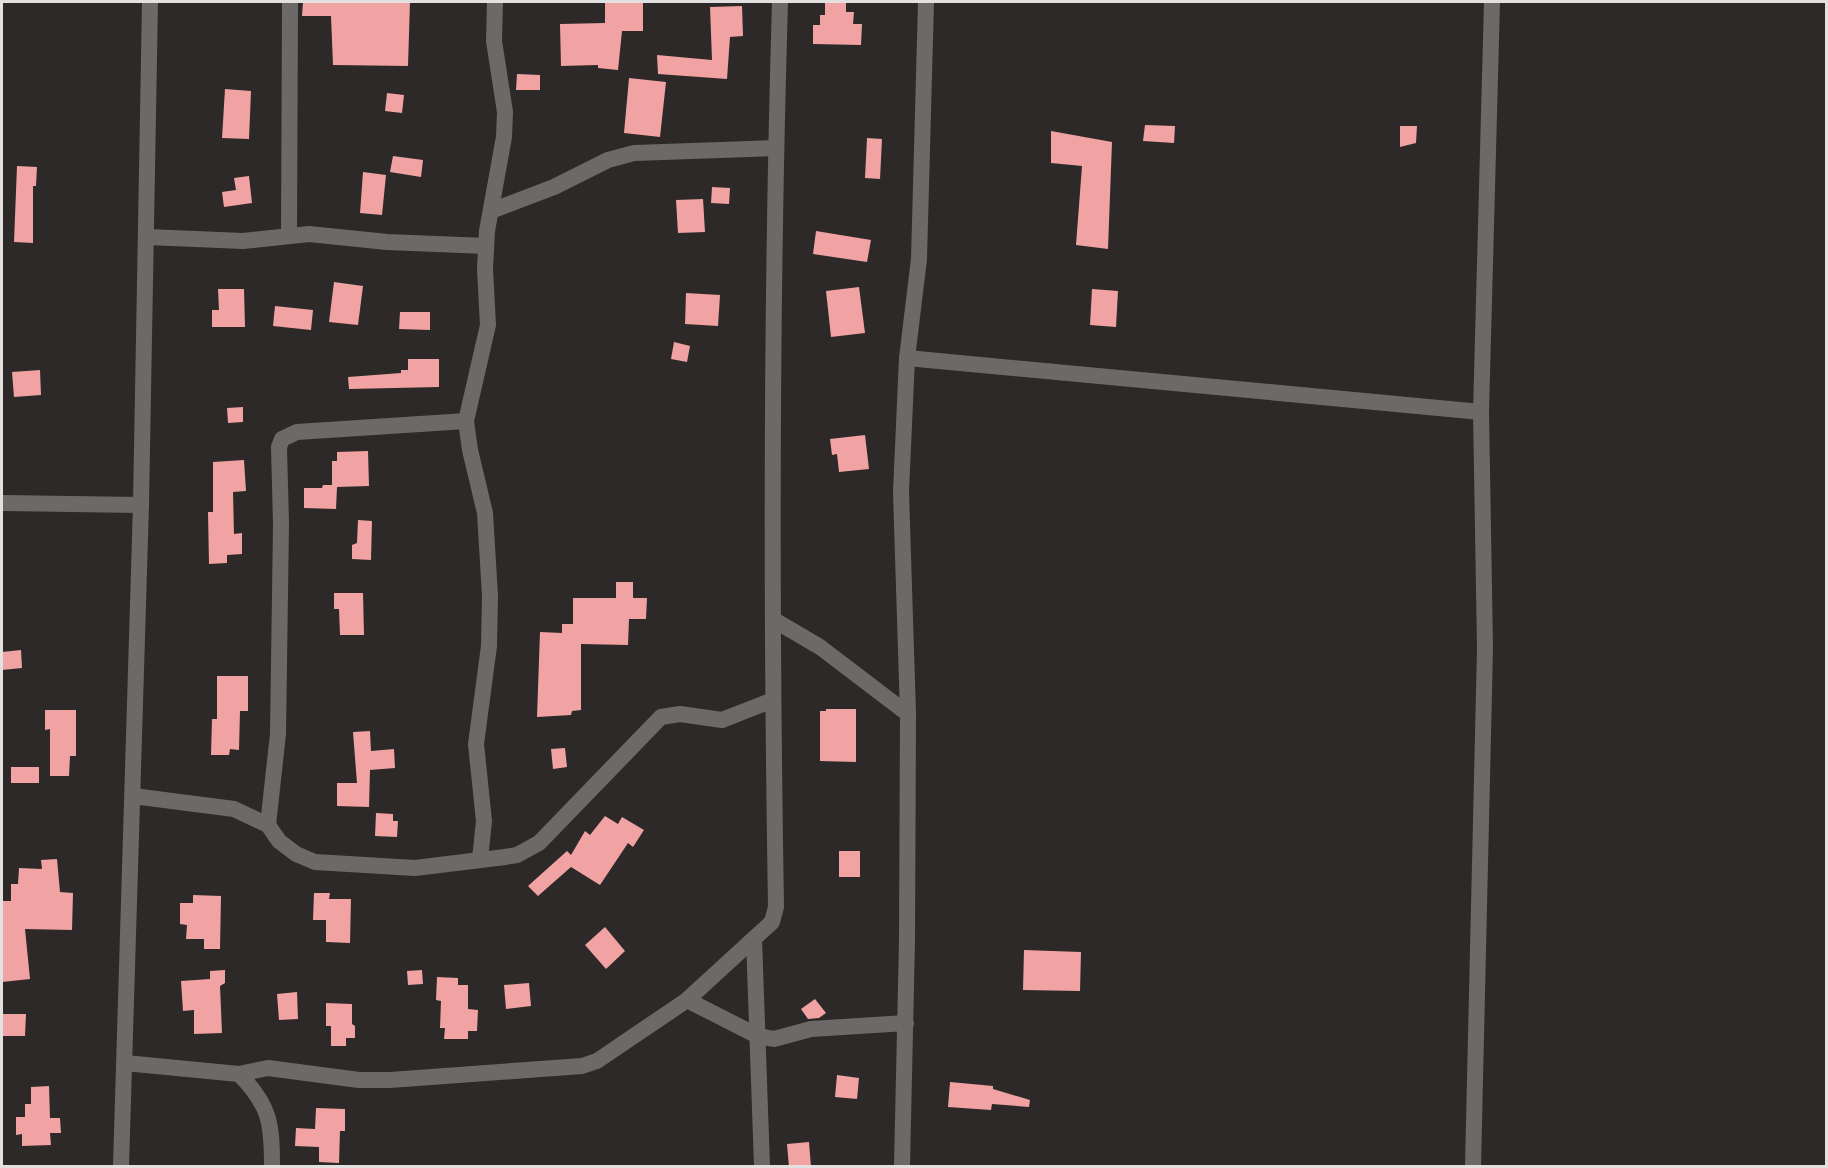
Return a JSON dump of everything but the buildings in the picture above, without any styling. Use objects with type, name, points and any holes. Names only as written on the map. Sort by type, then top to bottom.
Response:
[{"type":"street","points":[[121,1167],[141,505],[150,2]]},
{"type":"street","points":[[289,234],[290,2]]},
{"type":"street","points":[[480,859],[483,802],[477,768],[476,744],[489,646],[490,604],[485,513],[470,450],[466,421],[488,326],[486,246],[504,136],[505,112],[494,41],[495,2]]},
{"type":"street","points":[[124,1063],[239,1074],[268,1068],[359,1080],[390,1080],[582,1066],[597,1061],[687,1000],[772,922],[776,914],[773,700],[773,360],[780,2]]},
{"type":"street","points":[[902,1167],[906,1023],[908,714],[901,492],[907,358],[919,260],[926,2]]},
{"type":"street","points":[[1473,1167],[1485,648],[1481,412],[1492,2]]},
{"type":"street","points":[[491,211],[554,187],[608,160],[634,153],[776,148]]},
{"type":"street","points":[[147,237],[243,241],[289,234],[486,246]]},
{"type":"street","points":[[907,358],[1481,412]]},
{"type":"street","points":[[268,825],[278,734],[281,543],[279,447],[282,439],[297,432],[466,421]]},
{"type":"street","points":[[2,503],[141,505]]},
{"type":"street","points":[[774,620],[820,647],[908,714]]},
{"type":"street","points":[[133,796],[234,809],[268,825],[279,841],[296,854],[315,862],[415,868],[517,855],[539,843],[661,717],[680,714],[722,720],[773,700]]},
{"type":"street","points":[[754,939],[762,1167]]},
{"type":"street","points":[[687,1000],[758,1036],[774,1039],[811,1029],[906,1023]]},
{"type":"street","points":[[239,1074],[254,1089],[271,1122],[272,1167]]},
{"type":"street","points":[[902,1140],[912,1167]]}]
